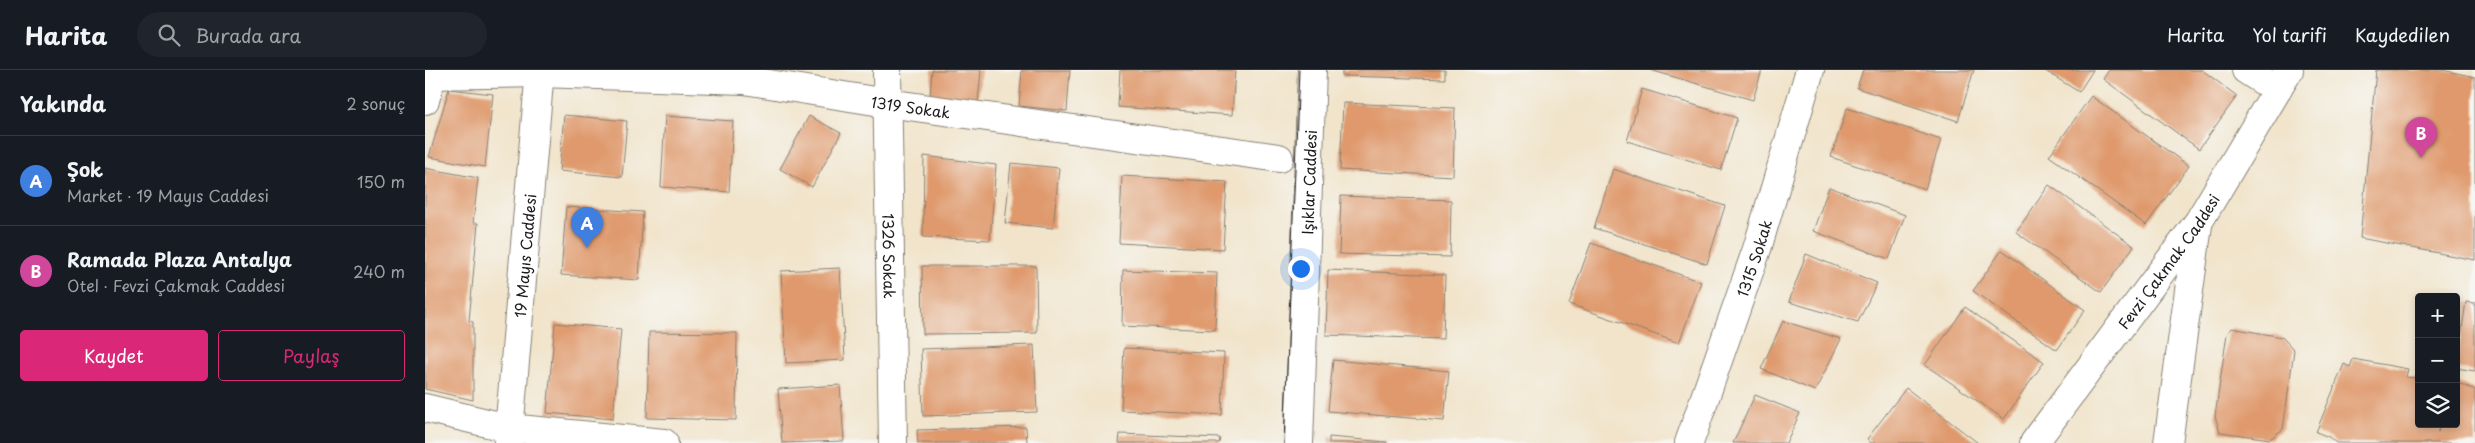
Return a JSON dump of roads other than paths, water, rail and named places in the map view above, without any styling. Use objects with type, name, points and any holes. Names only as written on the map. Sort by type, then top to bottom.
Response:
[{"type":"street","name":"1326 Sokak","points":[[887,70],[893,443]]},
{"type":"street","name":"Işıklar Caddesi","points":[[1299,443],[1313,70]]},
{"type":"street","name":"1315 Sokak","points":[[1689,443],[1757,249],[1810,70]]},
{"type":"street","points":[[2245,70],[2283,80]]},
{"type":"street","name":"1319 Sokak","points":[[427,84],[540,71],[744,80],[887,103],[1279,158]]},
{"type":"street","name":"19 Mayıs Caddesi","points":[[508,436],[540,71]]},
{"type":"street","name":"Fevzi Çakmak Caddesi","points":[[2045,442],[2199,221],[2283,80]]},
{"type":"street","points":[[2168,443],[2199,221]]},
{"type":"street","points":[[425,408],[508,436],[664,443]]},
{"type":"tram line","points":[[1284,443],[1299,70]]},
{"type":"place","name":"Ramada Plaza Antalya","points":[[2421,158]]},
{"type":"place","name":"Şok","points":[[587,248]]}]
